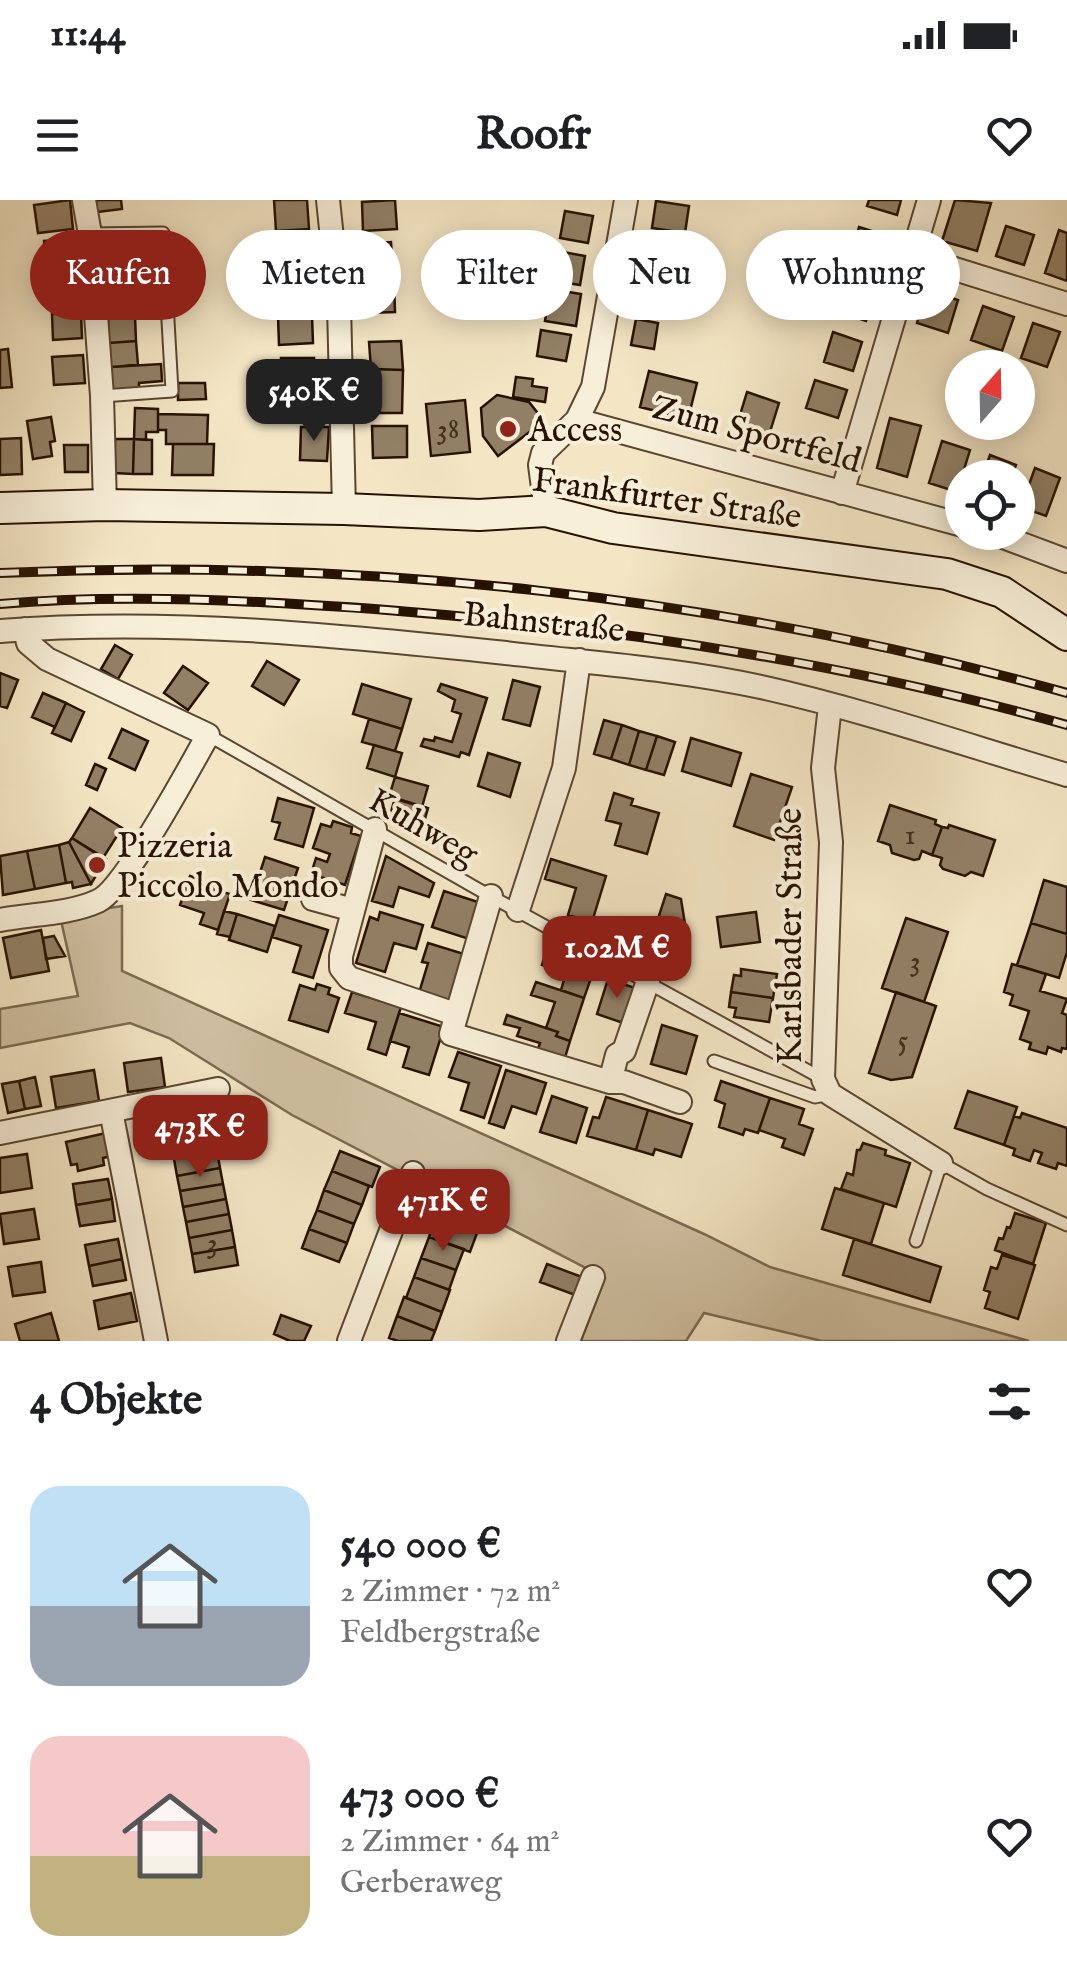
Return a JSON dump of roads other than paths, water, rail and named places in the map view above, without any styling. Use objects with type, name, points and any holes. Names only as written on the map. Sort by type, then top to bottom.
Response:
[{"type":"street","points":[[84,200],[89,230]]},
{"type":"street","points":[[328,200],[339,305],[344,509]]},
{"type":"street","points":[[546,511],[540,465],[543,452],[577,420],[593,388],[626,200]]},
{"type":"street","points":[[920,230],[929,200]]},
{"type":"street","points":[[960,271],[1067,304]]},
{"type":"street","points":[[96,320],[105,505]]},
{"type":"street","points":[[842,494],[893,320]]},
{"type":"street","name":"Zum Sportfeld","points":[[577,420],[945,521]]},
{"type":"street","name":"Frankfurter Straße","points":[[0,508],[105,505],[479,515],[546,511],[612,528],[948,574],[1002,592],[1067,635]]},
{"type":"street","points":[[1035,549],[1067,561]]},
{"type":"street","name":"Bahnstraße","points":[[0,631],[94,625],[272,631],[375,638],[641,667],[761,688],[1067,775]]},
{"type":"street","points":[[0,920],[103,900],[115,888],[208,735],[48,659],[28,643],[25,629]]},
{"type":"street","points":[[518,910],[564,768],[579,660]]},
{"type":"street","name":"Karlsbader Straße","points":[[830,706],[823,768],[830,842],[826,1086],[941,1163]]},
{"type":"street","points":[[375,829],[341,968],[349,978],[454,1014]]},
{"type":"street","points":[[492,896],[451,1034],[610,1082],[624,1082],[680,1102]]},
{"type":"street","points":[[314,899],[354,910]]},
{"type":"street","points":[[610,1082],[648,981]]},
{"type":"street","points":[[0,1132],[218,1089]]},
{"type":"street","points":[[111,1111],[156,1341]]},
{"type":"street","points":[[349,1341],[412,1173]]},
{"type":"street","points":[[568,1341],[593,1277]]},
{"type":"lane","points":[[102,396],[172,391],[168,320]]},
{"type":"lane","name":"Kuhweg","points":[[208,735],[648,981],[826,1086]]},
{"type":"lane","points":[[714,1061],[816,1096],[826,1086]]},
{"type":"lane","points":[[916,1241],[941,1163],[987,1190],[1067,1225]]},
{"type":"railway","points":[[0,573],[269,571],[404,578],[538,591],[672,608],[805,631],[937,659],[1067,693]]},
{"type":"railway","points":[[0,604],[96,599],[242,601],[559,627],[815,666],[1067,725]]},
{"type":"place","name":"Access","points":[[508,429]]},
{"type":"place","name":"Pizzeria Piccolo Mondo","points":[[97,865]]}]
